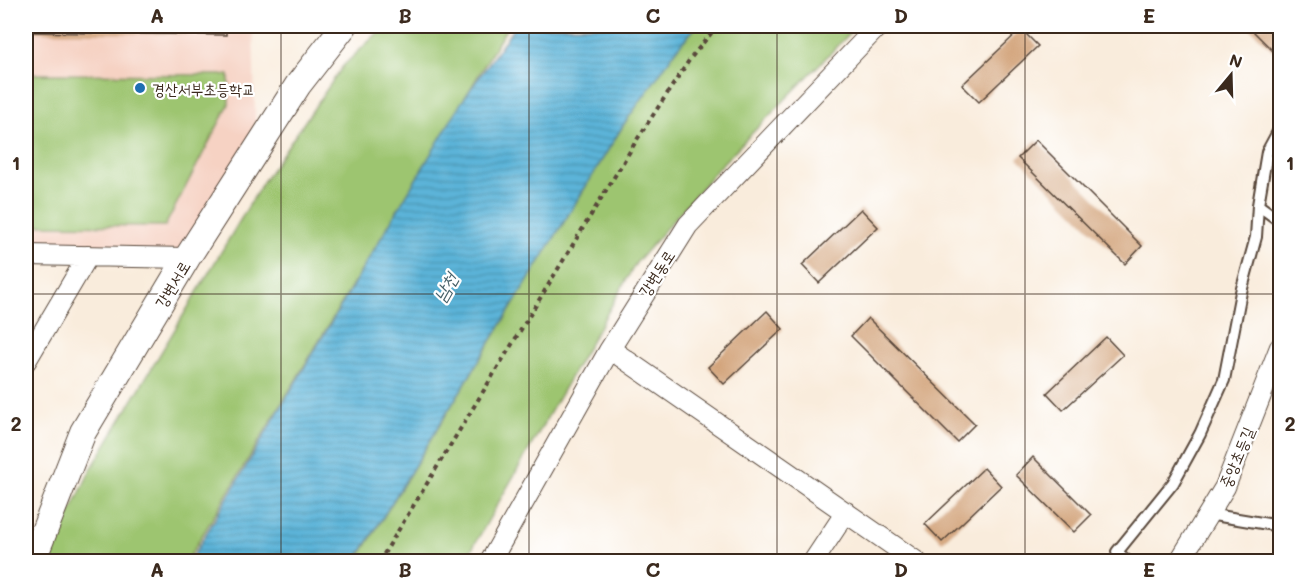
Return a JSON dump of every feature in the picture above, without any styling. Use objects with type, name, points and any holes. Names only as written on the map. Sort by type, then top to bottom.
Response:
[{"type":"street","name":"강변동로","points":[[490,561],[610,349],[667,255],[703,207],[878,26]]},
{"type":"street","name":"강변서로","points":[[32,561],[83,432],[187,258],[336,29]]},
{"type":"street","points":[[26,255],[187,258]]},
{"type":"street","points":[[26,361],[88,256]]},
{"type":"street","name":"중앙초등길","points":[[1179,561],[1225,487],[1281,347]]},
{"type":"street","points":[[610,349],[917,561]]},
{"type":"street","points":[[813,561],[846,512]]},
{"type":"lane","points":[[1128,561],[1117,552],[1173,483],[1200,434],[1224,380],[1241,292],[1256,237],[1258,206],[1268,152],[1281,128]]},
{"type":"lane","points":[[1258,206],[1281,221]]},
{"type":"lane","points":[[1208,514],[1281,526]]},
{"type":"path","points":[[379,561],[638,138],[690,59],[717,26]]},
{"type":"shaded area","name":"경산서부초등학교","points":[[26,26],[253,26],[256,151],[187,258],[26,255]]},
{"type":"green space","points":[[385,26],[508,26],[187,561],[47,562],[90,471],[263,182],[343,66]]},
{"type":"green space","points":[[697,26],[857,26],[722,164],[636,263],[465,561],[356,562],[624,124],[679,46]]},
{"type":"green space","points":[[26,74],[229,75],[229,104],[165,226],[26,225]]},
{"type":"water","name":"남천","points":[[515,26],[697,26],[679,46],[624,124],[356,561],[190,561],[461,103]]},
{"type":"building","points":[[26,26],[226,26],[226,35],[26,32]]},
{"type":"building","points":[[1248,26],[1280,26],[1280,58]]},
{"type":"building","points":[[1021,29],[1038,46],[979,102],[962,85]]},
{"type":"building","points":[[1036,140],[1142,246],[1125,264],[1018,158]]},
{"type":"building","points":[[861,209],[878,227],[819,283],[802,265]]},
{"type":"building","points":[[767,311],[783,329],[724,384],[708,367]]},
{"type":"building","points":[[868,318],[975,424],[957,442],[851,336]]},
{"type":"building","points":[[1106,337],[1123,355],[1063,410],[1047,393]]},
{"type":"building","points":[[1033,457],[1091,515],[1074,532],[1016,475]]},
{"type":"building","points":[[984,468],[1001,486],[942,542],[925,524]]},
{"type":"place","name":"경산서부초등학교","points":[[140,88]]}]
